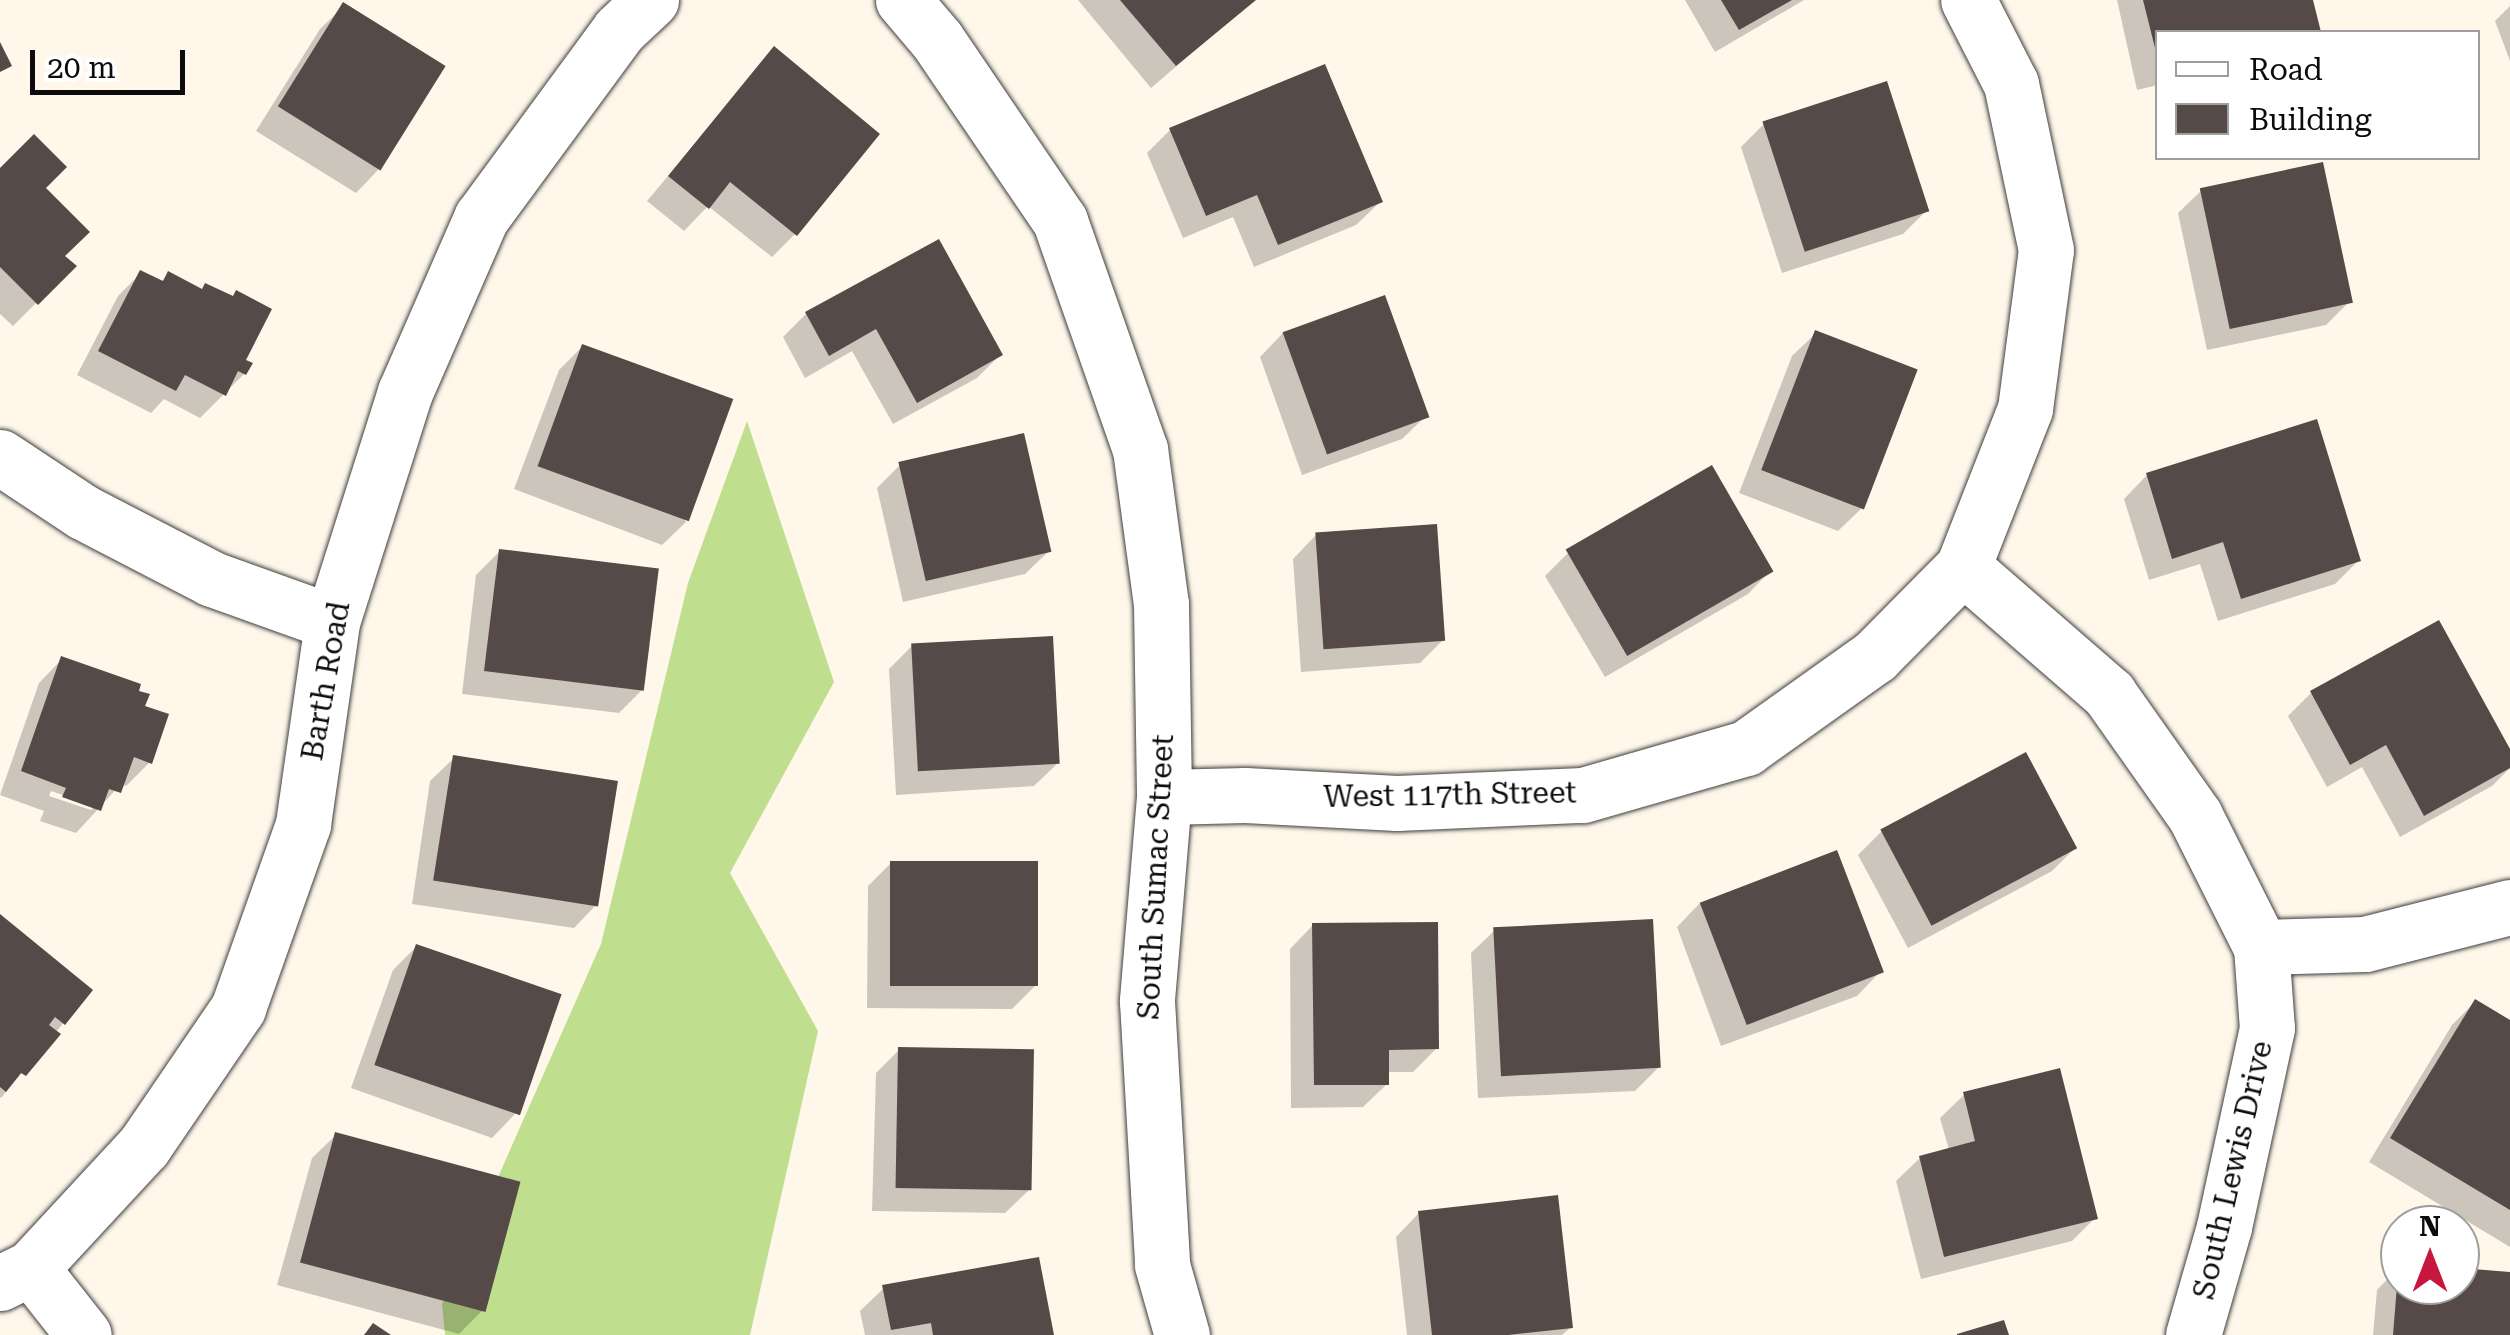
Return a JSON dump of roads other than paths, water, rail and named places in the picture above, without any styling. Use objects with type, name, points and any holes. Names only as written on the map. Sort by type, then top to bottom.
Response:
[{"type":"street","name":"Barth Road","points":[[15,1275],[144,1146],[238,1008],[303,824],[332,622],[405,392],[481,218],[619,30],[651,0]]},
{"type":"street","name":"South Sumac Street","points":[[903,0],[937,40],[1060,221],[1140,449],[1161,604],[1164,796],[1148,1001],[1162,1264],[1182,1335]]},
{"type":"street","points":[[1963,567],[2025,409],[2046,250],[2010,84],[1968,0]]},
{"type":"street","points":[[0,456],[83,512],[212,578],[332,622]]},
{"type":"street","name":"West 117th Street","points":[[1164,796],[1246,795],[1398,802],[1583,795],[1746,748],[1875,656],[1963,567]]},
{"type":"street","name":"South Lewis Drive","points":[[1963,567],[2108,694],[2195,816],[2260,947],[2267,1028],[2224,1226],[2193,1335]]},
{"type":"street","points":[[2260,947],[2365,944],[2510,907]]},
{"type":"street","points":[[15,1275],[84,1335]]}]
